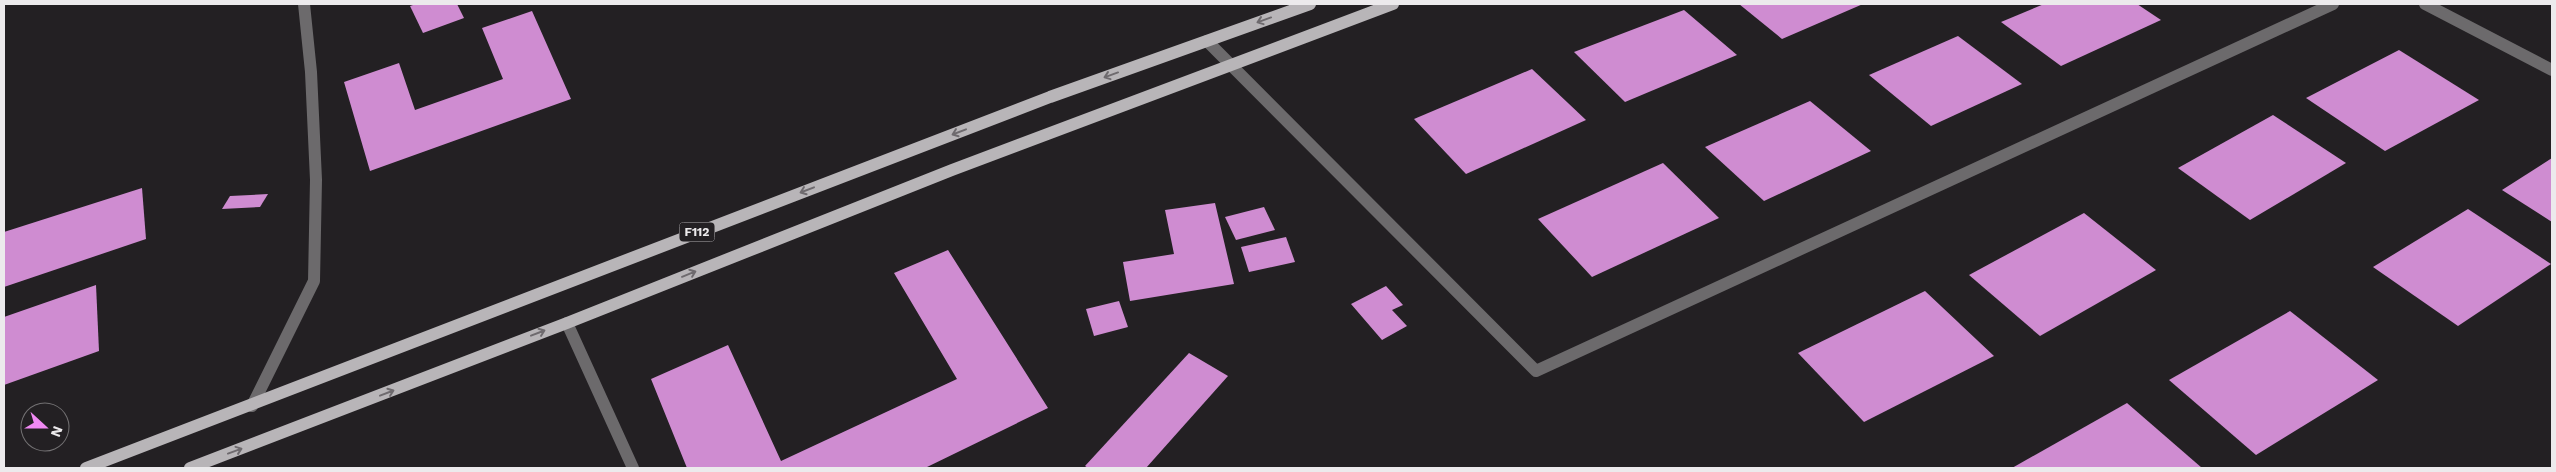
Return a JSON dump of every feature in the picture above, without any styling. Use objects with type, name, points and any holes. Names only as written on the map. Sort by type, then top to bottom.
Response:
[{"type":"main road","name":"F112","points":[[86,468],[252,406],[1014,111],[1310,4]]},
{"type":"main road","points":[[190,468],[567,323],[961,166],[1393,4]]},
{"type":"street","points":[[252,406],[314,281],[316,180],[311,72],[304,4]]},
{"type":"street","points":[[1207,41],[1536,371],[2333,4]]},
{"type":"street","points":[[2425,4],[2552,70]]},
{"type":"street","points":[[567,323],[633,468]]},
{"type":"building","points":[[416,4],[457,4],[464,18],[423,33],[410,6]]},
{"type":"building","points":[[1739,4],[1863,4],[1782,39]]},
{"type":"building","points":[[2044,4],[2137,4],[2161,20],[2061,66],[2001,22]]},
{"type":"building","points":[[1684,10],[1737,55],[1625,102],[1574,52]]},
{"type":"building","points":[[532,11],[571,99],[370,171],[344,82],[399,63],[415,110],[503,79],[482,28]]},
{"type":"building","points":[[1958,36],[2022,84],[1931,126],[1869,75]]},
{"type":"building","points":[[2399,50],[2479,100],[2385,151],[2306,98]]},
{"type":"building","points":[[1532,69],[1586,120],[1466,174],[1414,119]]},
{"type":"building","points":[[1810,101],[1871,151],[1764,201],[1705,147]]},
{"type":"building","points":[[2273,115],[2346,163],[2250,220],[2178,168]]},
{"type":"building","points":[[2552,158],[2552,222],[2502,190]]},
{"type":"building","points":[[1663,163],[1719,218],[1592,277],[1538,219]]},
{"type":"building","points":[[142,188],[146,239],[4,287],[4,232]]},
{"type":"building","points":[[268,194],[260,207],[222,209],[230,196]]},
{"type":"building","points":[[1215,203],[1234,284],[1130,301],[1123,262],[1174,254],[1165,210]]},
{"type":"building","points":[[1264,207],[1275,230],[1236,240],[1225,217]]},
{"type":"building","points":[[2468,209],[2551,264],[2458,326],[2373,267]]},
{"type":"building","points":[[2084,213],[2156,270],[2040,336],[1969,275]]},
{"type":"building","points":[[1286,237],[1295,262],[1249,272],[1241,247]]},
{"type":"building","points":[[948,250],[1048,408],[925,468],[687,468],[651,379],[728,345],[781,461],[957,379],[894,273]]},
{"type":"building","points":[[96,285],[99,351],[4,385],[4,317]]},
{"type":"building","points":[[1386,286],[1403,305],[1392,310],[1407,326],[1382,340],[1351,304]]},
{"type":"building","points":[[1925,291],[1994,356],[1864,422],[1798,353]]},
{"type":"building","points":[[1119,301],[1128,327],[1094,336],[1086,309]]},
{"type":"building","points":[[2290,311],[2378,380],[2256,455],[2169,380]]},
{"type":"building","points":[[1189,353],[1228,376],[1146,468],[1088,468],[1085,466]]},
{"type":"building","points":[[2127,403],[2202,468],[2012,468]]}]
